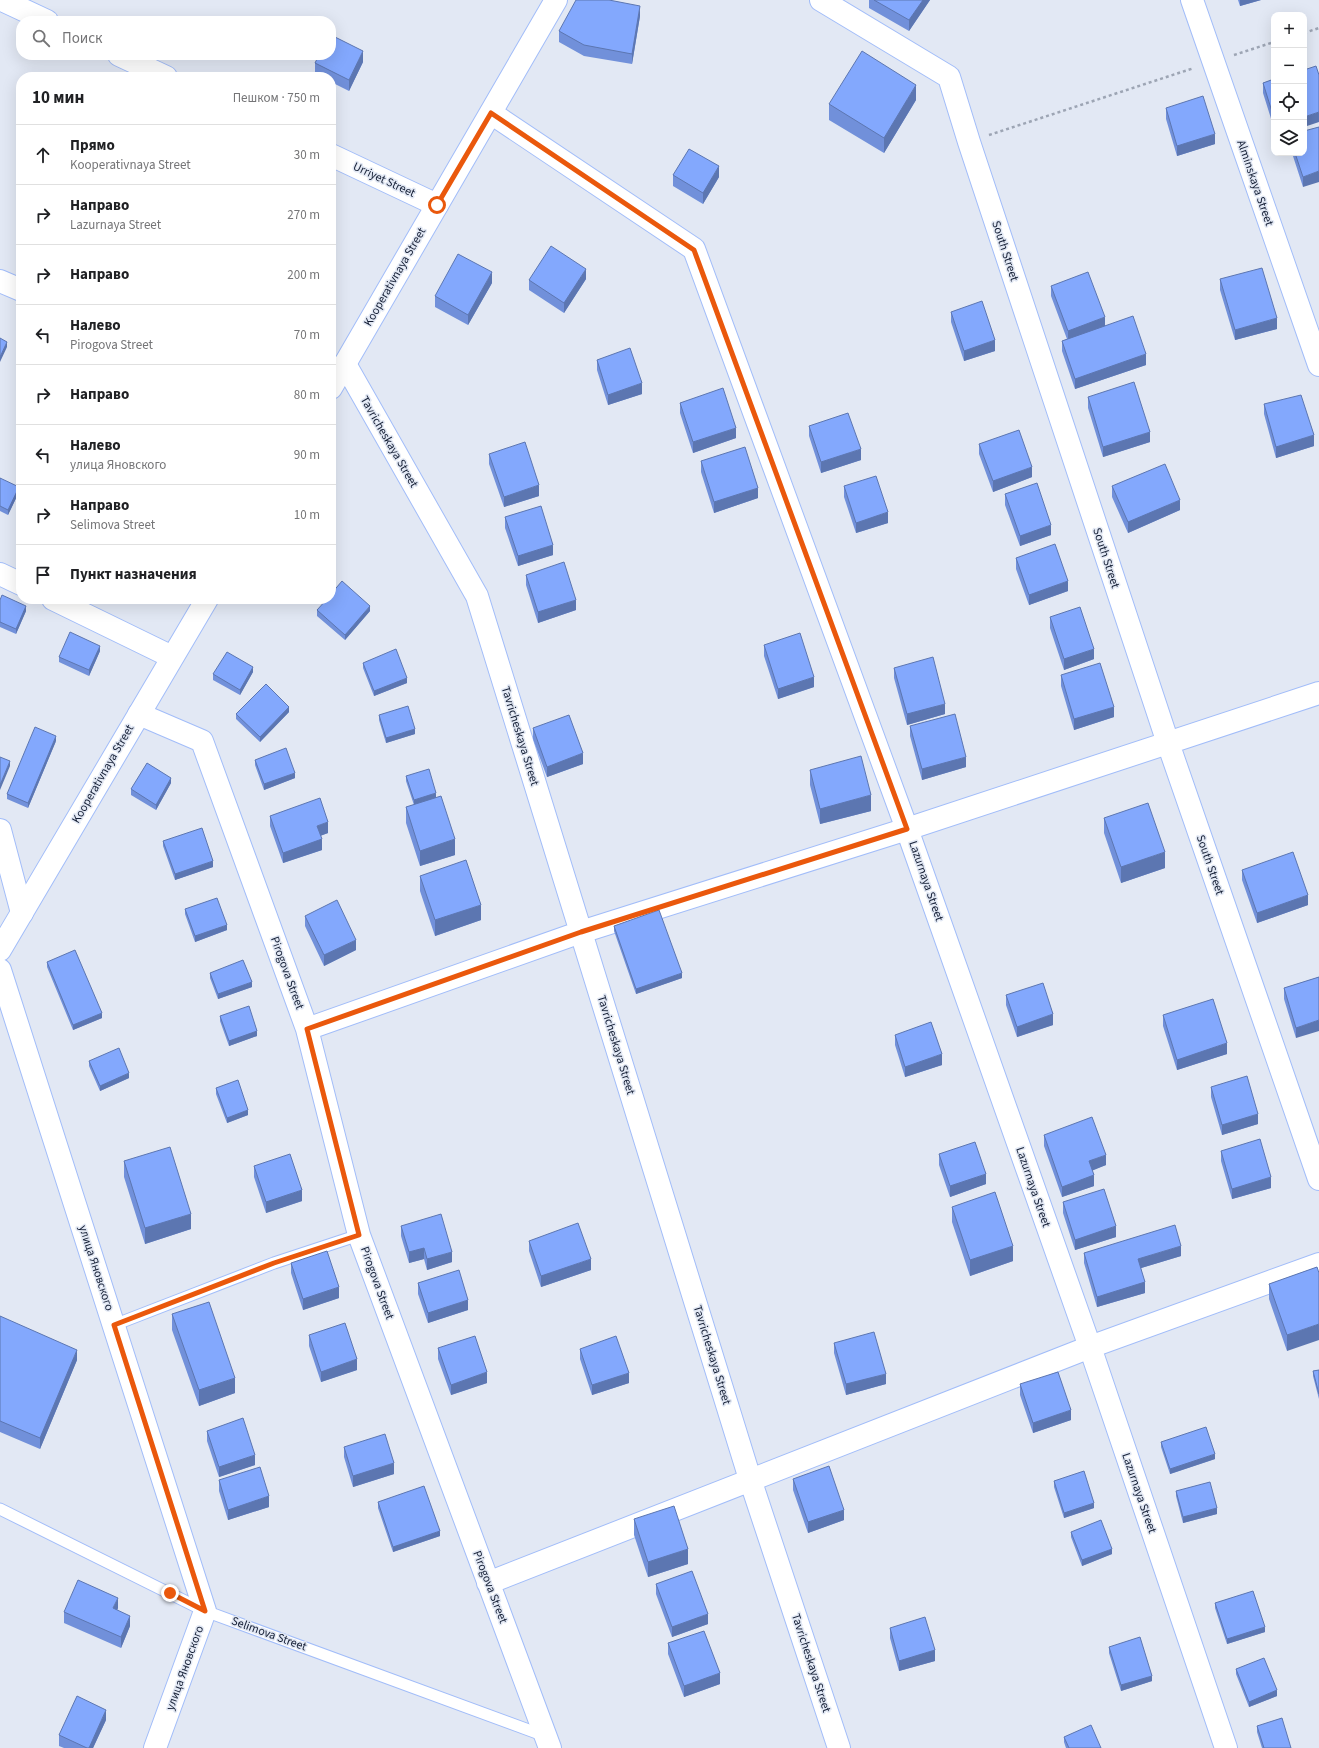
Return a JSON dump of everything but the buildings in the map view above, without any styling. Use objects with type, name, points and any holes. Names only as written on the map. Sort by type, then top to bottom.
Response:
[{"type":"street","points":[[2,0],[36,16]]},
{"type":"street","name":"Kooperativnaya Street","points":[[336,379],[556,0]]},
{"type":"street","name":"South Street","points":[[821,0],[949,76],[969,142],[1168,743],[1319,1178]]},
{"type":"street","name":"Alminskaya Street","points":[[1192,0],[1212,62],[1319,365]]},
{"type":"street","points":[[130,60],[155,72]]},
{"type":"street","name":"Lazurnaya Street","points":[[491,113],[694,250],[907,829],[1090,1347],[1226,1748]]},
{"type":"street","name":"Urriyet Street","points":[[336,157],[437,205]]},
{"type":"street","points":[[0,281],[16,288]]},
{"type":"street","name":"Tavricheskaya Street","points":[[345,364],[476,596],[750,1479],[839,1748]]},
{"type":"street","points":[[0,574],[16,582]]},
{"type":"street","points":[[63,604],[172,657]]},
{"type":"street","name":"Kooperativnaya Street","points":[[0,950],[203,604]]},
{"type":"street","points":[[307,1029],[581,932],[907,829],[1319,693]]},
{"type":"street","name":"Pirogova Street","points":[[139,714],[202,741],[307,1029],[359,1235],[549,1742]]},
{"type":"street","points":[[0,830],[22,913]]},
{"type":"street","name":"улица Яновского","points":[[0,970],[205,1611],[155,1748]]},
{"type":"street","points":[[488,1582],[1090,1347],[1319,1264]]},
{"type":"lane","points":[[114,1325],[274,1263],[359,1235]]},
{"type":"lane","name":"Selimova Street","points":[[0,1508],[205,1611],[549,1742]]},
{"type":"path","points":[[1307,32],[1319,28]]},
{"type":"path","points":[[969,142],[1271,43]]},
{"type":"route","points":[[170,1593],[205,1611],[114,1325],[274,1263],[359,1235],[307,1029],[581,932],[907,829],[694,250],[491,113],[437,205]]}]
